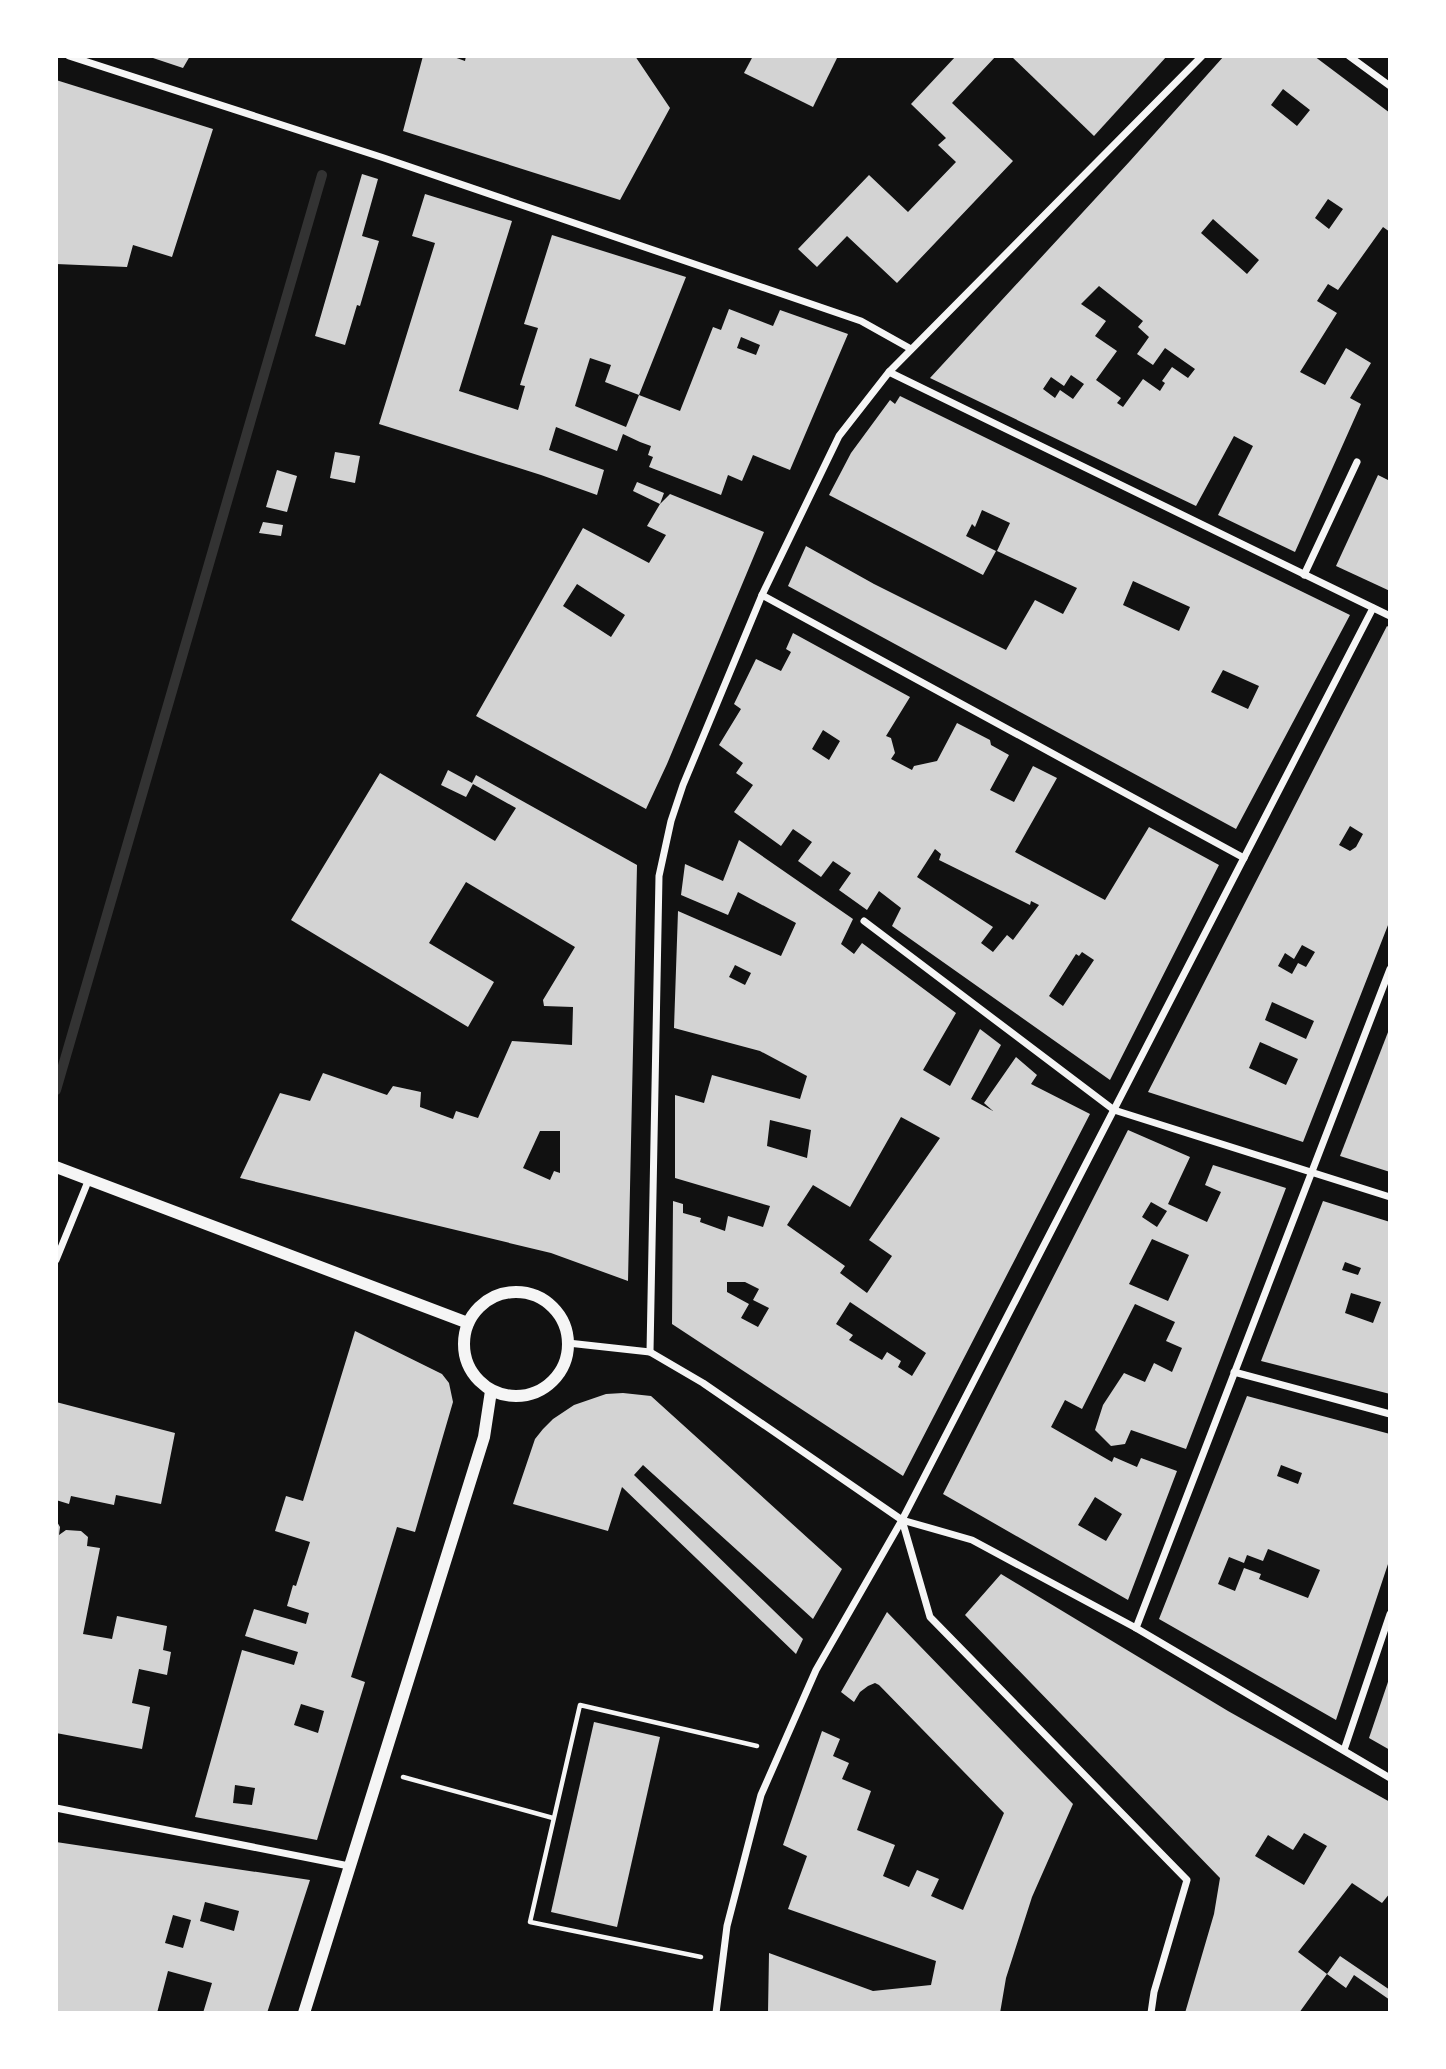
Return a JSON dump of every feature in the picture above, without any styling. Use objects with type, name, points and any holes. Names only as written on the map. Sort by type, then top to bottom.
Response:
[{"type":"street","points":[[69,56],[372,154],[861,321],[911,349]]},
{"type":"street","points":[[650,1352],[659,876],[671,821],[683,785],[762,595],[839,436],[889,372],[1202,56]]},
{"type":"street","points":[[1349,56],[1390,86]]},
{"type":"street","points":[[889,372],[1390,616]]},
{"type":"street","points":[[1304,575],[1357,461]]},
{"type":"street","points":[[762,595],[1244,858]]},
{"type":"street","points":[[716,2013],[727,1926],[761,1795],[816,1670],[902,1520],[1373,608]]},
{"type":"street","points":[[864,921],[1114,1110],[1390,1197]]},
{"type":"street","points":[[1136,1628],[1390,970]]},
{"type":"street","points":[[56,1167],[468,1323]]},
{"type":"street","points":[[56,1259],[89,1178]]},
{"type":"street","points":[[508,1292],[526,1292],[542,1298],[556,1310],[565,1325],[568,1343],[566,1361],[557,1377],[543,1389],[526,1396],[508,1396],[491,1391],[478,1382],[469,1369],[464,1347],[468,1323],[477,1309],[491,1298],[508,1292]]},
{"type":"street","points":[[568,1343],[650,1352],[703,1383],[902,1520],[972,1540],[1136,1628],[1390,1778]]},
{"type":"street","points":[[1234,1372],[1390,1414]]},
{"type":"street","points":[[304,2013],[484,1437],[491,1391]]},
{"type":"street","points":[[902,1520],[930,1616],[1187,1880],[1153,1992],[1151,2013]]},
{"type":"street","points":[[1344,1750],[1390,1614]]},
{"type":"street","points":[[56,1808],[349,1866]]},
{"type":"path","points":[[723,1961],[530,1922],[580,1705],[780,1752]]},
{"type":"path","points":[[379,1770],[553,1818]]},
{"type":"building","points":[[147,56],[190,56],[183,68]]},
{"type":"building","points":[[423,56],[451,56],[465,61],[466,56],[635,56],[670,108],[620,200],[403,131]]},
{"type":"building","points":[[753,56],[838,56],[813,107],[744,73]]},
{"type":"building","points":[[956,56],[996,56],[952,103],[1013,161],[897,283],[847,236],[817,267],[798,249],[869,175],[908,212],[956,162],[938,145],[946,138],[911,104]]},
{"type":"building","points":[[1011,56],[1167,56],[1094,136]]},
{"type":"building","points":[[1224,56],[1314,56],[1390,113],[1390,232],[1383,227],[1338,290],[1328,284],[1317,301],[1337,313],[1300,372],[1325,385],[1346,348],[1371,363],[1350,398],[1361,404],[1295,552],[1218,515],[1253,446],[1234,436],[1196,506],[930,378]],"holes":[[[1283,89],[1310,110],[1297,126],[1271,105]],[[1328,199],[1343,209],[1329,229],[1315,218]],[[1213,219],[1259,260],[1247,274],[1201,233]],[[1099,286],[1143,321],[1138,327],[1149,337],[1137,354],[1153,365],[1165,348],[1195,369],[1188,378],[1172,367],[1162,381],[1165,383],[1160,391],[1143,379],[1123,407],[1117,403],[1121,398],[1096,380],[1117,351],[1095,336],[1106,321],[1081,304]],[[1071,375],[1084,384],[1073,399],[1060,390],[1055,398],[1043,389],[1051,377],[1064,386]]]},
{"type":"building","points":[[56,80],[213,129],[172,257],[133,245],[127,267],[56,264]]},
{"type":"building","points":[[362,174],[378,179],[362,236],[379,241],[360,306],[357,305],[345,345],[315,336]]},
{"type":"building","points":[[425,194],[512,221],[459,391],[518,410],[525,386],[520,385],[538,328],[524,324],[552,235],[686,277],[639,395],[680,411],[713,327],[721,330],[729,309],[773,326],[780,310],[848,334],[790,470],[753,455],[742,481],[728,475],[721,495],[649,467],[653,457],[648,455],[651,446],[623,434],[617,451],[556,427],[549,450],[604,470],[597,495],[379,424],[435,243],[412,236]],"holes":[[[741,337],[760,345],[756,355],[737,348]],[[590,358],[611,365],[605,382],[639,395],[626,427],[575,406]]]},
{"type":"building","points":[[900,396],[1350,615],[1236,829],[788,586],[806,546],[874,584],[1006,650],[1035,600],[1063,614],[1077,588],[997,551],[1010,523],[982,510],[975,527],[972,524],[966,536],[996,551],[983,575],[829,495],[851,453],[890,400],[895,404]],"holes":[[[1133,581],[1190,607],[1179,631],[1123,605]],[[1223,670],[1259,686],[1248,709],[1211,692]]]},
{"type":"building","points":[[335,452],[360,456],[355,483],[330,478]]},
{"type":"building","points":[[277,470],[297,476],[287,512],[266,507]]},
{"type":"building","points":[[1378,475],[1390,481],[1390,591],[1336,566]]},
{"type":"building","points":[[637,482],[664,493],[660,504],[633,491]]},
{"type":"building","points":[[670,494],[764,532],[646,809],[476,716],[583,528],[649,563],[666,535],[647,526],[660,504]],"holes":[[[577,584],[625,615],[611,637],[563,606]]]},
{"type":"building","points":[[263,522],[283,525],[281,536],[259,533]]},
{"type":"building","points":[[1387,626],[1390,628],[1390,920],[1303,1142],[1148,1092]],"holes":[[[1350,826],[1363,834],[1356,847],[1350,851],[1339,845]],[[1302,945],[1315,952],[1306,967],[1298,963],[1292,974],[1278,966],[1285,953],[1294,959]],[[1272,1002],[1314,1021],[1306,1039],[1265,1020]],[[1260,1042],[1298,1059],[1286,1085],[1249,1068]]]},
{"type":"building","points":[[793,633],[910,697],[886,736],[891,738],[895,753],[891,759],[912,770],[914,766],[937,761],[957,723],[990,740],[991,745],[1009,755],[990,790],[1014,802],[1033,766],[1057,778],[1015,852],[1105,900],[1149,827],[1219,865],[1110,1080],[892,926],[901,908],[879,891],[867,910],[839,890],[851,873],[833,861],[821,877],[798,861],[812,842],[793,829],[781,846],[734,812],[753,785],[736,773],[743,763],[719,745],[741,709],[734,704],[756,659],[781,671],[791,652],[786,649]],"holes":[[[823,730],[840,741],[829,760],[812,749]],[[935,849],[941,854],[939,860],[1030,905],[1031,901],[1039,905],[1013,940],[1007,935],[993,952],[981,943],[993,927],[917,877]],[[1082,952],[1094,960],[1063,1006],[1049,996],[1076,954],[1079,956]]]},
{"type":"building","points":[[448,770],[472,783],[476,775],[637,865],[628,1281],[551,1253],[240,1178],[280,1093],[310,1101],[323,1073],[387,1095],[393,1086],[421,1092],[420,1107],[453,1119],[456,1111],[478,1118],[512,1041],[572,1045],[573,1007],[544,1006],[543,1000],[575,947],[466,882],[429,943],[494,982],[468,1027],[291,920],[380,773],[495,841],[516,808],[473,784],[466,797],[441,785]],"holes":[[[540,1131],[560,1131],[560,1173],[554,1171],[550,1180],[523,1168]]]},
{"type":"building","points":[[739,840],[853,919],[841,944],[854,954],[862,943],[956,1013],[923,1070],[950,1086],[980,1029],[1001,1045],[971,1099],[993,1111],[984,1103],[1016,1057],[1037,1075],[1031,1084],[1090,1114],[903,1476],[672,1324],[673,1201],[683,1204],[683,1213],[701,1218],[700,1222],[725,1231],[728,1216],[763,1227],[770,1206],[675,1178],[675,1095],[704,1103],[712,1075],[800,1099],[807,1076],[760,1051],[674,1028],[678,911],[781,956],[796,923],[738,892],[728,915],[681,895],[685,864],[723,881]],"holes":[[[735,965],[751,973],[745,985],[729,977]],[[901,1117],[940,1138],[869,1240],[892,1256],[867,1293],[840,1273],[845,1266],[787,1225],[813,1185],[850,1207]],[[770,1120],[811,1130],[807,1158],[767,1146]],[[727,1282],[745,1282],[759,1289],[753,1300],[769,1308],[758,1327],[741,1318],[749,1304],[727,1292]],[[850,1302],[926,1353],[912,1376],[898,1367],[901,1361],[887,1352],[882,1360],[849,1340],[853,1335],[836,1324]]]},
{"type":"building","points":[[1390,1027],[1390,1172],[1340,1156]]},
{"type":"building","points":[[1128,1130],[1190,1157],[1168,1204],[1207,1222],[1221,1192],[1205,1185],[1213,1165],[1286,1188],[1186,1449],[1131,1430],[1125,1444],[1111,1446],[1095,1430],[1103,1405],[1124,1373],[1145,1382],[1154,1363],[1172,1372],[1182,1348],[1166,1341],[1175,1322],[1135,1304],[1082,1409],[1065,1400],[1051,1427],[1112,1462],[1114,1457],[1137,1467],[1141,1458],[1177,1471],[1128,1600],[943,1494]],"holes":[[[1151,1202],[1167,1211],[1157,1227],[1142,1217]],[[1152,1239],[1189,1255],[1168,1301],[1129,1284]],[[1095,1497],[1122,1514],[1106,1541],[1078,1525]]]},
{"type":"building","points":[[1323,1201],[1390,1222],[1390,1394],[1261,1361]],"holes":[[[1345,1262],[1361,1268],[1358,1275],[1342,1270]],[[1351,1293],[1381,1302],[1373,1323],[1345,1313]]]},
{"type":"building","points":[[355,1331],[442,1374],[449,1383],[453,1402],[415,1532],[397,1527],[351,1677],[365,1682],[317,1840],[195,1817],[242,1650],[294,1665],[298,1652],[245,1636],[254,1609],[306,1624],[309,1613],[287,1606],[310,1542],[275,1531],[286,1496],[303,1501]],"holes":[[[301,1704],[324,1711],[318,1733],[294,1725]],[[235,1785],[255,1788],[252,1805],[233,1803]]]},
{"type":"building","points":[[606,1394],[651,1396],[842,1569],[813,1619],[643,1465],[634,1475],[803,1639],[796,1654],[622,1487],[608,1531],[513,1504],[535,1439],[543,1429],[574,1405]]},
{"type":"building","points":[[1247,1396],[1390,1434],[1390,1558],[1336,1720],[1159,1619]],"holes":[[[1281,1465],[1302,1473],[1298,1484],[1277,1476]],[[1268,1549],[1320,1570],[1308,1598],[1259,1579],[1261,1574],[1244,1568],[1235,1591],[1218,1584],[1229,1557],[1244,1563],[1247,1555],[1263,1561]]]},
{"type":"building","points":[[56,1402],[175,1433],[161,1504],[116,1495],[114,1505],[71,1496],[69,1504],[56,1500]]},
{"type":"building","points":[[56,1520],[60,1527],[59,1535],[66,1530],[81,1531],[88,1537],[87,1546],[100,1548],[83,1634],[112,1639],[117,1616],[167,1626],[163,1650],[171,1652],[167,1675],[139,1669],[132,1703],[150,1707],[142,1749],[56,1733]]},
{"type":"building","points":[[1001,1574],[1228,1711],[1390,1802],[1390,1893],[1382,1903],[1352,1883],[1298,1952],[1327,1974],[1299,2013],[1185,2013],[1214,1914],[1220,1878],[965,1615]],"holes":[[[1304,1833],[1327,1846],[1304,1885],[1255,1856],[1268,1835],[1293,1850]]]},
{"type":"building","points":[[887,1612],[1073,1804],[1032,1897],[1006,1978],[1000,2013],[768,2013],[769,1953],[873,1991],[931,1985],[936,1961],[788,1909],[807,1856],[783,1845],[822,1731],[840,1739],[833,1756],[849,1763],[842,1779],[871,1791],[857,1830],[895,1845],[883,1876],[909,1887],[917,1870],[939,1879],[931,1896],[963,1910],[1004,1813],[879,1685],[875,1683],[868,1686],[854,1702],[841,1692]]},
{"type":"building","points":[[1390,1676],[1390,1750],[1369,1738]]},
{"type":"building","points":[[594,1722],[660,1737],[617,1927],[551,1912]]},
{"type":"building","points":[[56,1842],[310,1880],[267,2013],[203,2013],[212,1983],[168,1971],[157,2013],[56,2013]],"holes":[[[205,1902],[239,1911],[234,1931],[200,1921]],[[173,1915],[191,1920],[183,1948],[165,1943]]]},
{"type":"building","points":[[1340,1956],[1390,1990],[1390,2000],[1354,1975],[1346,1988],[1327,1974]]},
{"type":"waterway","points":[[56,1090],[322,175]]}]
